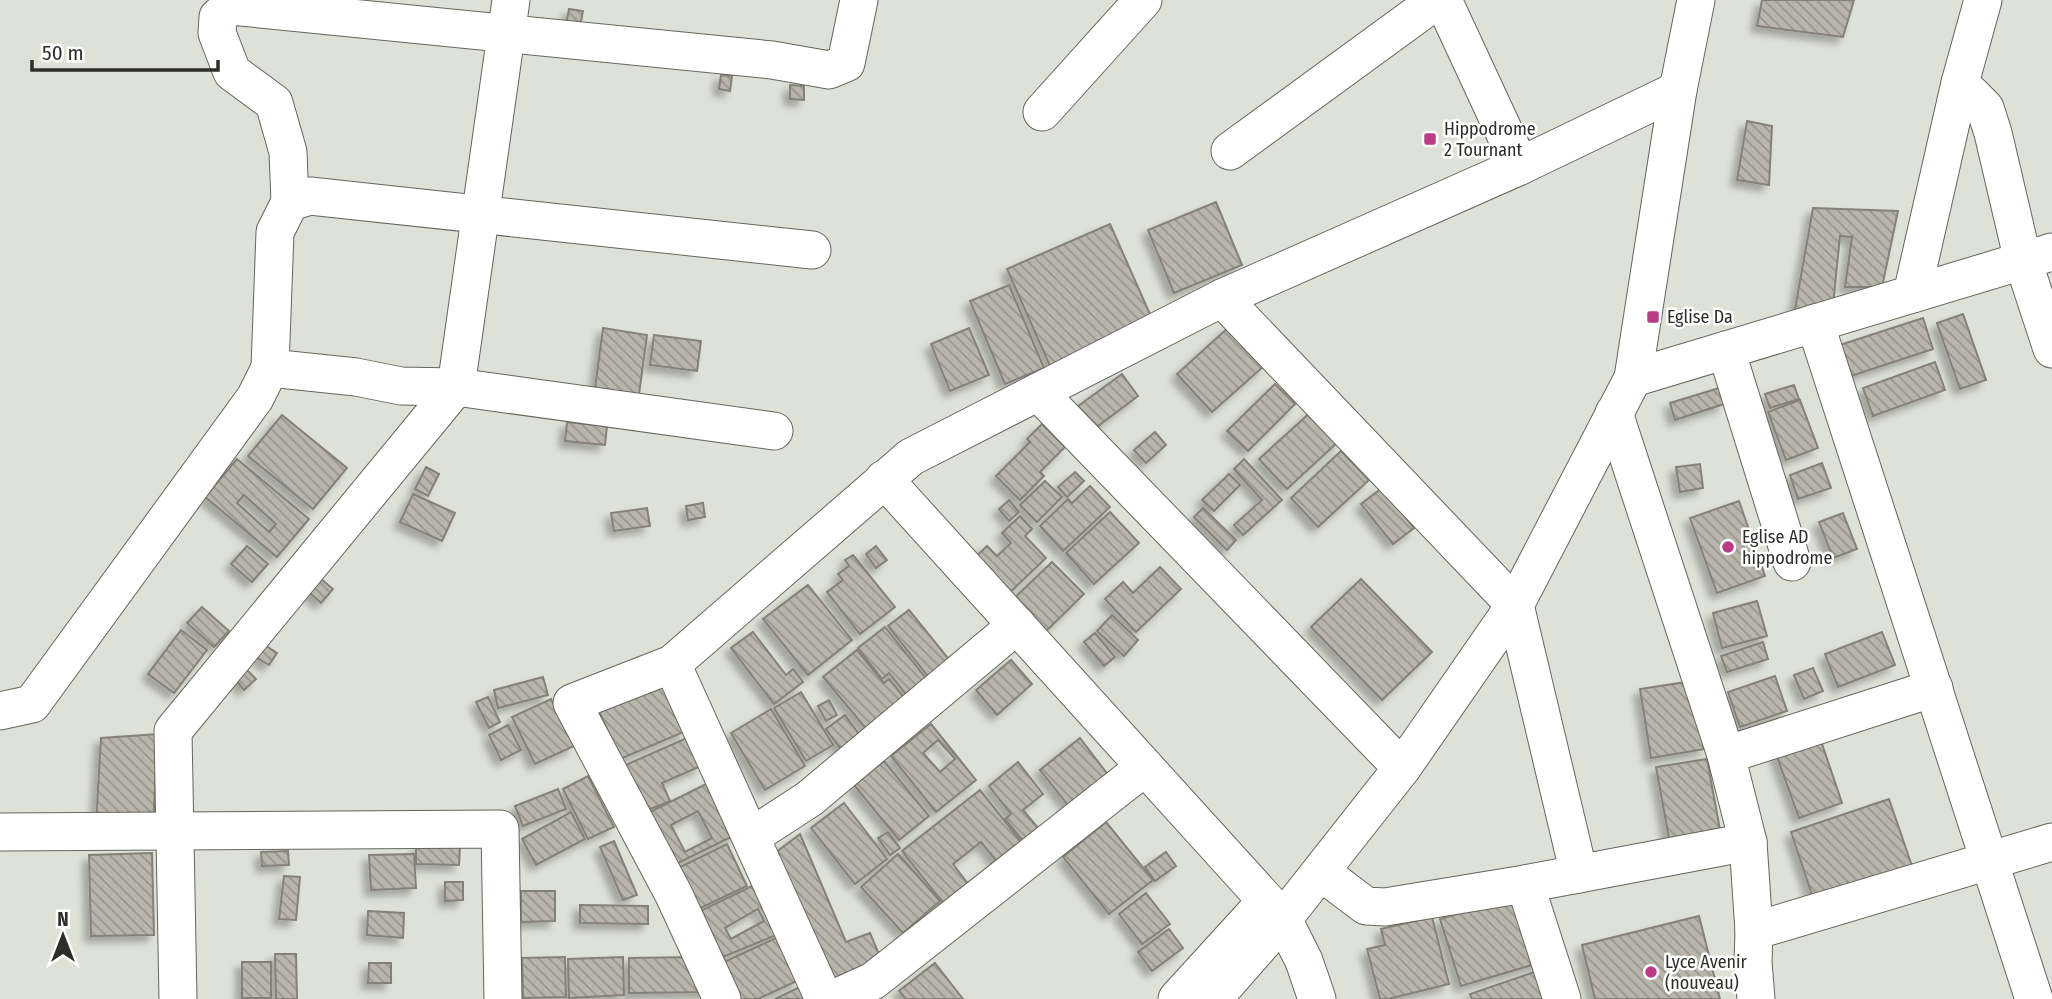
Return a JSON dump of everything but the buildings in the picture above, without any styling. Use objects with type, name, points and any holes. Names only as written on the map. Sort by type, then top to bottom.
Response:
[{"type":"street","points":[[0,711],[32,704],[255,398],[270,369],[275,232],[290,202],[288,152],[274,103],[232,72],[217,33],[218,17],[231,6],[508,17],[829,70],[846,63],[859,0]]},
{"type":"street","points":[[1042,112],[1143,0]]},
{"type":"street","points":[[1230,151],[1437,0]]},
{"type":"street","points":[[1443,0],[1520,166]]},
{"type":"street","points":[[1177,999],[1275,910],[1317,877],[1402,768],[1515,605],[1633,378],[1678,90],[1696,0]]},
{"type":"street","points":[[1912,294],[1959,82],[1983,0]]},
{"type":"street","points":[[178,999],[173,731],[456,387],[508,17]]},
{"type":"street","points":[[1959,82],[1985,108],[2038,257],[2052,349]]},
{"type":"street","points":[[722,999],[674,895],[572,703],[672,664],[911,457],[1222,298],[1520,166],[1678,90]]},
{"type":"street","points":[[290,202],[310,196],[812,250]]},
{"type":"street","points":[[1633,378],[2038,257]]},
{"type":"street","points":[[1222,298],[1515,605],[1579,874]]},
{"type":"street","points":[[1815,323],[2035,999]]},
{"type":"street","points":[[1726,350],[1792,562]]},
{"type":"street","points":[[270,369],[345,376],[401,386],[456,387],[774,431]]},
{"type":"street","points":[[1038,392],[1402,768]]},
{"type":"street","points":[[1614,413],[1726,755],[1748,842],[1756,999]]},
{"type":"street","points":[[884,479],[1275,910],[1304,961],[1317,999]]},
{"type":"street","points":[[751,836],[809,799],[1017,625]]},
{"type":"street","points":[[672,664],[824,999]]},
{"type":"street","points":[[1726,755],[1934,688]]},
{"type":"street","points":[[833,999],[873,981],[1145,766]]},
{"type":"street","points":[[0,832],[500,829],[503,999]]},
{"type":"street","points":[[1317,877],[1366,906],[1385,907],[1748,842]]},
{"type":"street","points":[[1754,931],[2052,842]]},
{"type":"street","points":[[1525,884],[1562,999]]},
{"type":"street","points":[[1213,999],[1275,910]]},
{"type":"place","name":"Hippodrome 2 Tournant","points":[[1430,139]]},
{"type":"place","name":"Eglise Da","points":[[1653,317]]},
{"type":"place","name":"Eglise AD hippodrome","points":[[1728,547]]},
{"type":"place","name":"Lyce Avenir (nouveau)","points":[[1651,972]]}]
